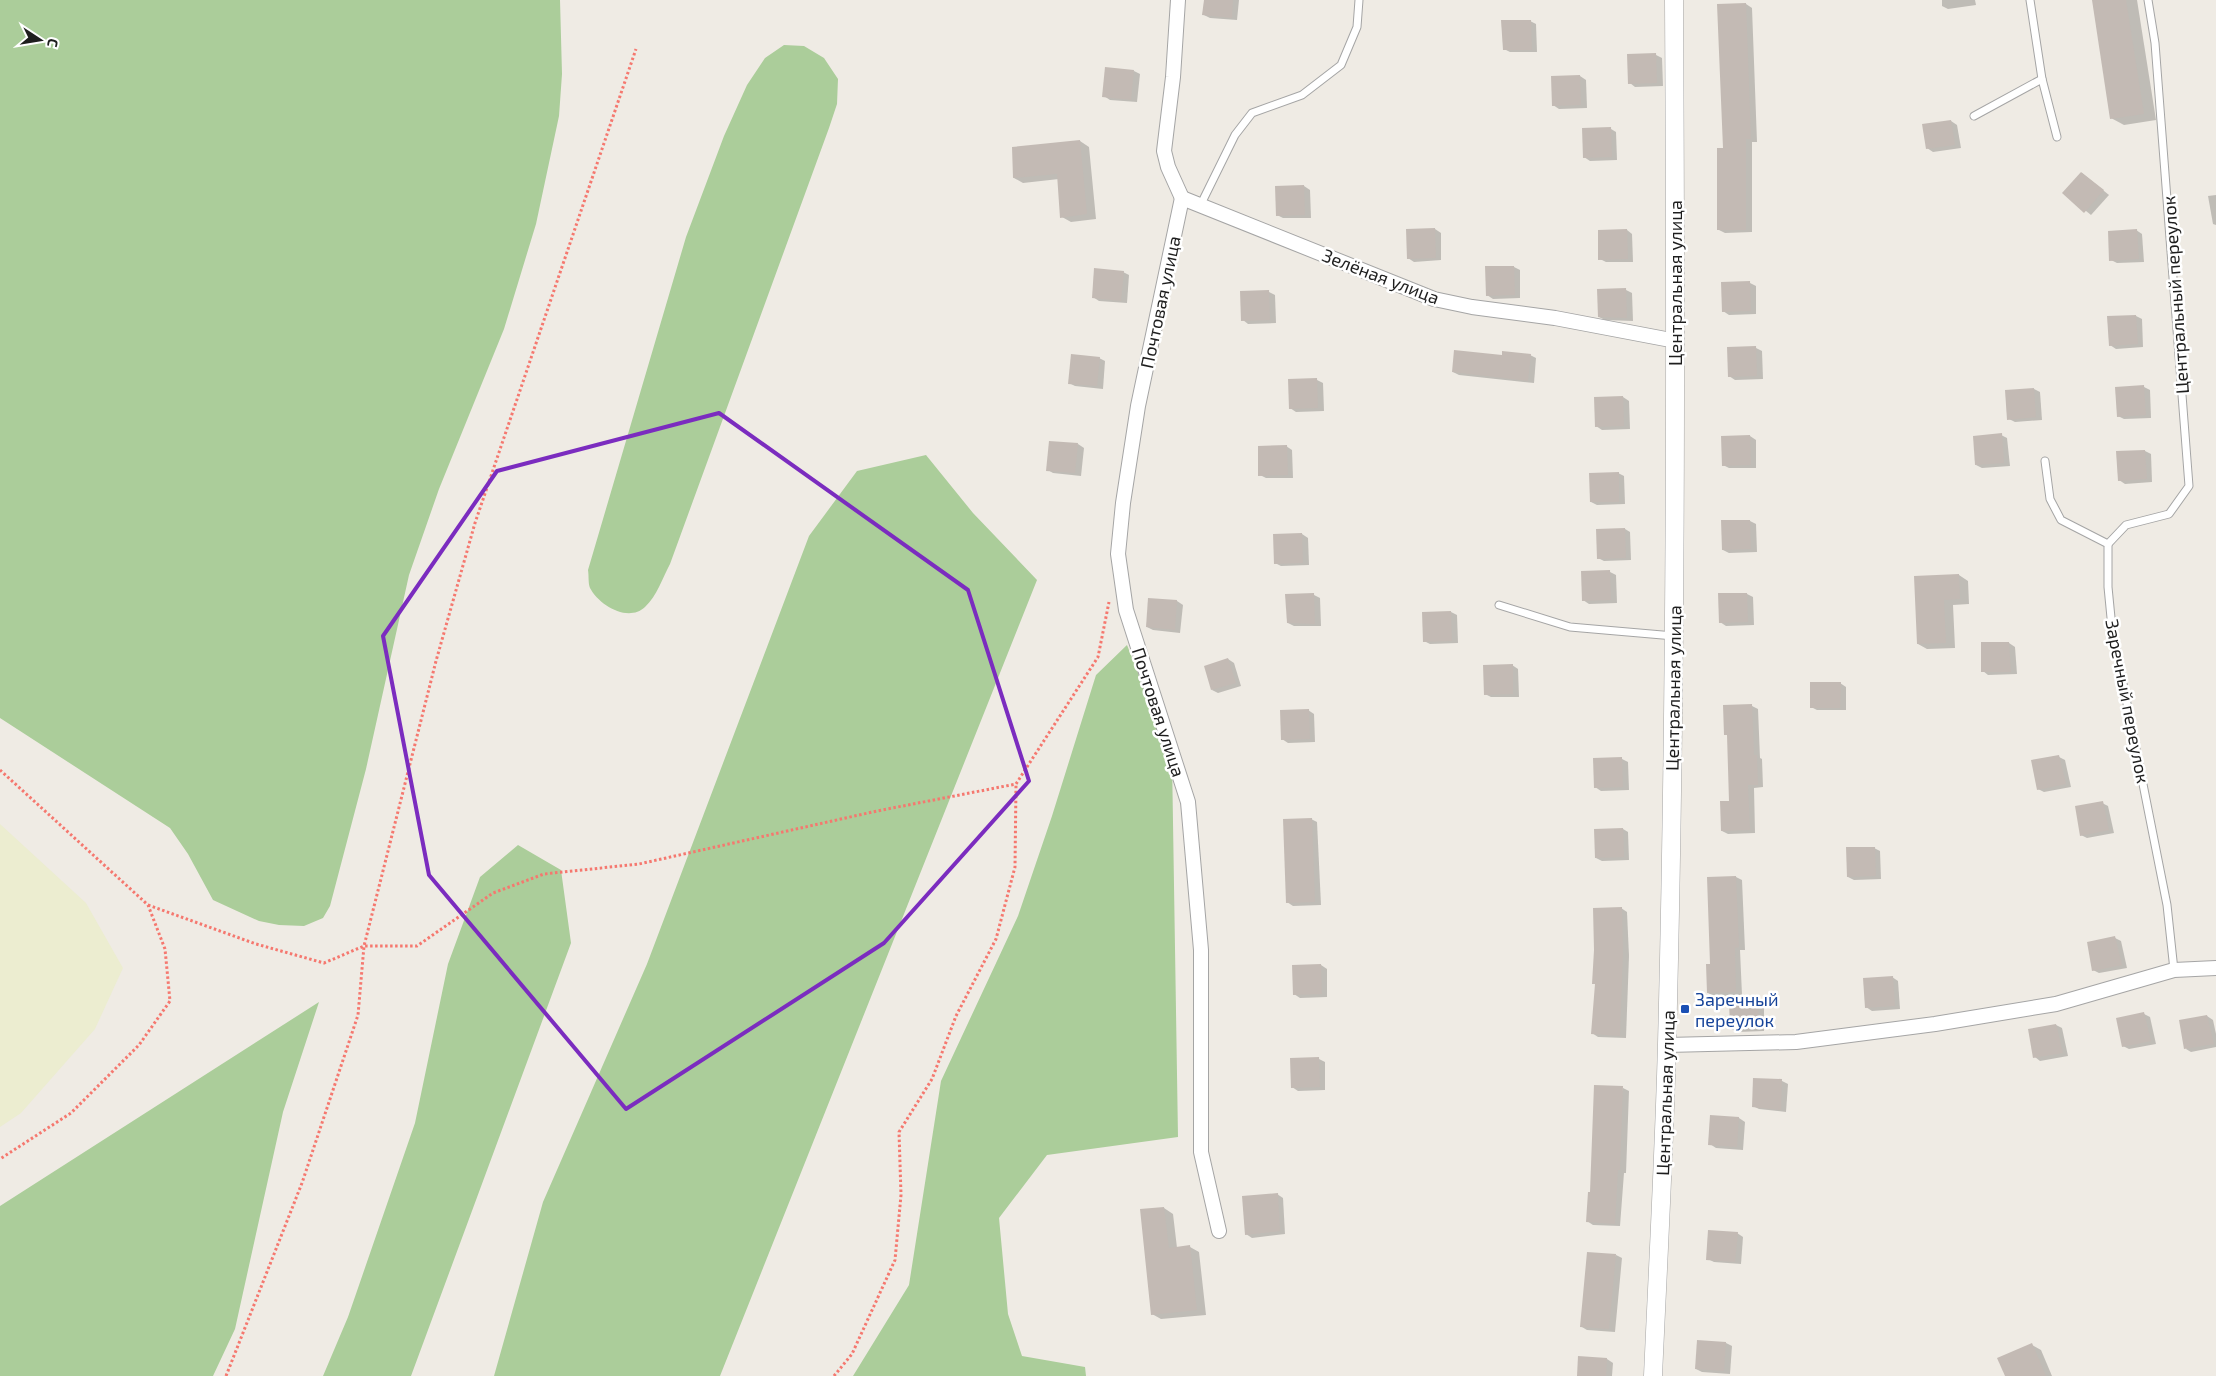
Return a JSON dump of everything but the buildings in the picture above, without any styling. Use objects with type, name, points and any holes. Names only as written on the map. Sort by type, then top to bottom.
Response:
[{"type":"street","points":[[1178,0],[1174,77],[1164,150],[1168,167],[1182,198]]},
{"type":"street","name":"Центральная улица","points":[[1653,1376],[1667,1045],[1674,636],[1676,341],[1674,0]]},
{"type":"street","name":"Зелёная улица","points":[[1182,198],[1434,299],[1472,307],[1555,318],[1676,341]]},
{"type":"street","name":"Почтовая улица","points":[[1182,198],[1138,406],[1123,503],[1118,554],[1126,610],[1188,802],[1201,950],[1201,1152],[1219,1231]]},
{"type":"street","points":[[1667,1045],[1796,1042],[1935,1024],[2056,1004],[2174,970],[2216,968]]},
{"type":"lane","points":[[1201,204],[1234,135],[1252,113],[1302,94],[1341,65],[1357,27],[1359,0]]},
{"type":"lane","points":[[2030,0],[2042,79],[2056,137]]},
{"type":"lane","name":"Центральный переулок","points":[[2108,544],[2126,525],[2169,514],[2189,486],[2155,43],[2148,0]]},
{"type":"lane","points":[[1974,116],[2042,79]]},
{"type":"lane","points":[[2045,462],[2050,499],[2061,520],[2108,544]]},
{"type":"lane","name":"Заречный переулок","points":[[2108,544],[2108,588],[2112,628],[2167,905],[2174,970]]},
{"type":"lane","points":[[1499,606],[1570,627],[1674,636]]},
{"type":"path","points":[[226,1376],[302,1184],[358,1015],[364,946],[436,661],[475,523],[636,48]]},
{"type":"path","points":[[834,1376],[852,1354],[894,1260],[901,1195],[899,1132],[932,1078],[956,1016],[996,939],[1015,867],[1016,784],[1098,657],[1109,601]]},
{"type":"path","points":[[0,770],[148,905],[256,944],[324,964],[364,946],[417,946],[493,893],[544,874],[640,864],[877,811],[1016,784]]},
{"type":"path","points":[[0,1159],[72,1113],[139,1045],[170,1002],[166,949],[148,905]]},
{"type":"highlighted area","points":[[719,413],[968,590],[1029,781],[884,943],[626,1109],[429,875],[383,636],[497,471]]},
{"type":"green space","points":[[0,0],[560,0],[562,74],[559,116],[536,224],[504,329],[439,489],[409,575],[366,769],[330,906],[323,918],[304,926],[279,925],[259,921],[213,900],[188,854],[170,828],[0,718]]},
{"type":"green space","points":[[784,45],[804,46],[824,58],[838,79],[837,104],[670,564],[649,603],[638,611],[622,613],[607,606],[594,594],[589,586],[588,570],[686,237],[724,136],[747,85],[765,58]]},
{"type":"green space","points":[[926,455],[973,513],[1037,580],[720,1376],[494,1376],[543,1202],[647,964],[809,536],[857,471]]},
{"type":"green space","points":[[1127,645],[1172,759],[1178,1137],[1047,1155],[999,1218],[1008,1314],[1022,1356],[1085,1367],[1086,1376],[853,1376],[909,1285],[941,1081],[1018,916],[1052,816],[1096,675]]},
{"type":"green space","points":[[0,824],[86,903],[123,968],[95,1029],[21,1113],[0,1127]]},
{"type":"green space","points":[[518,845],[561,870],[571,943],[411,1376],[323,1376],[348,1317],[415,1123],[448,964],[480,877]]},
{"type":"green space","points":[[319,1002],[283,1112],[235,1329],[213,1376],[0,1376],[0,1206]]},
{"type":"place","name":"Заречный переулок","points":[[1685,1009]]}]
